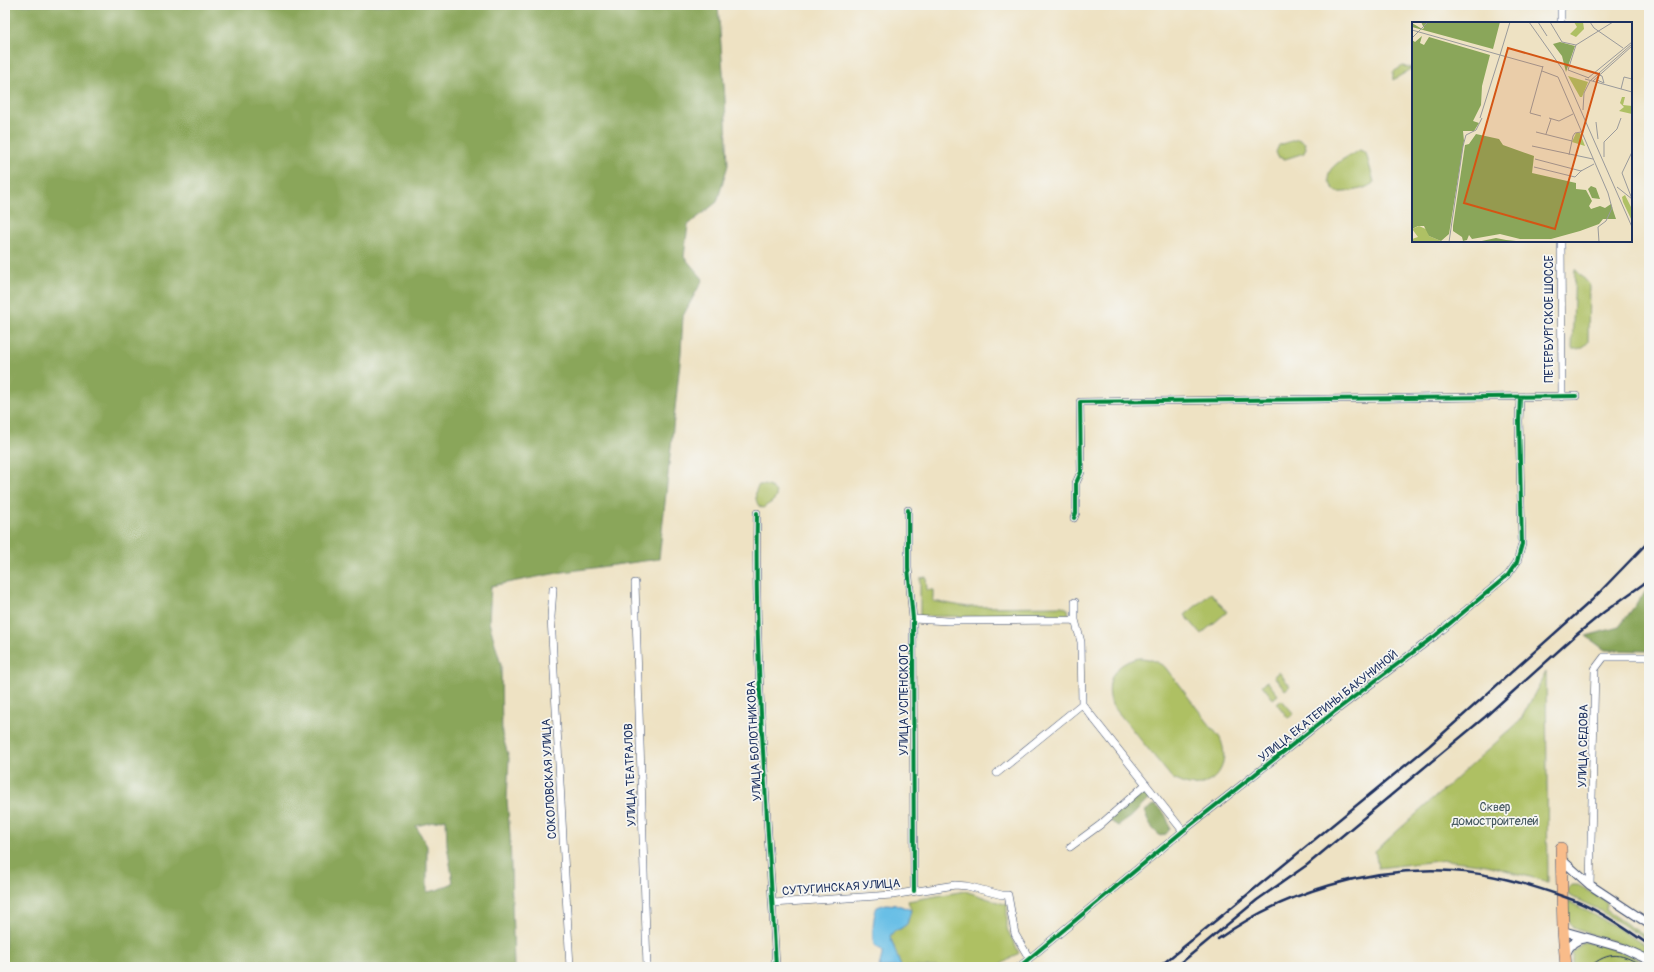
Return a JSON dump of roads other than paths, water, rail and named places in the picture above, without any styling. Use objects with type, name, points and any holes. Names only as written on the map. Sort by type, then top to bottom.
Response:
[{"type":"main road","points":[[1562,848],[1563,931],[1566,967]]},
{"type":"main road","points":[[1559,967],[1559,955],[1563,931]]},
{"type":"street","points":[[1561,5],[1561,22]]},
{"type":"street","name":"ПЕТЕРБУРГСКОЕ ШОССЕ","points":[[1561,242],[1562,397]]},
{"type":"street","points":[[1074,518],[1076,513],[1076,483],[1081,472],[1080,402],[1576,396]]},
{"type":"street","name":"УЛИЦА ЕКАТЕРИНЫ БАКУНИНОЙ","points":[[1019,967],[1183,831],[1334,712],[1436,635],[1511,572],[1518,559],[1522,544],[1519,421],[1520,397]]},
{"type":"street","name":"УЛИЦА УСПЕНСКОГО","points":[[908,510],[908,568],[914,619],[914,891]]},
{"type":"street","name":"УЛИЦА БОЛОТНИКОВА","points":[[757,513],[758,601],[764,766],[776,967]]},
{"type":"street","name":"УЛИЦА ТЕАТРАЛОВ","points":[[635,583],[647,967]]},
{"type":"street","name":"СОКОЛОВСКАЯ УЛИЦА","points":[[552,589],[551,617],[570,967]]},
{"type":"street","points":[[1075,602],[1075,620],[1080,642],[1082,704],[1183,831]]},
{"type":"street","points":[[914,619],[948,621],[1075,620]]},
{"type":"street","name":"УЛИЦА СЕДОВА","points":[[1590,885],[1595,669],[1604,657],[1649,657]]},
{"type":"street","points":[[997,773],[1082,704]]},
{"type":"street","points":[[1070,847],[1100,825],[1146,784]]},
{"type":"street","points":[[1562,860],[1590,885],[1649,924]]},
{"type":"street","name":"СУТУГИНСКАЯ УЛИЦА","points":[[773,903],[892,895],[955,886],[967,886],[1002,895],[1008,895],[1014,934],[1029,958]]},
{"type":"street","points":[[1563,931],[1631,951],[1649,960]]},
{"type":"street","points":[[1566,954],[1575,942],[1583,938],[1591,938]]},
{"type":"water","points":[[886,904],[898,905],[911,910],[907,924],[894,931],[890,936],[901,967],[879,967],[883,951],[874,945],[874,920],[877,907]]},
{"type":"tram line","points":[[1589,967],[1603,958],[1616,955],[1622,956],[1644,967]]},
{"type":"railway","points":[[1159,967],[1429,746],[1592,600],[1649,541]]},
{"type":"railway","points":[[1176,967],[1257,900],[1307,865],[1485,717],[1576,635],[1604,612],[1649,580]]},
{"type":"railway","points":[[1218,939],[1244,922],[1271,908],[1299,896],[1329,886],[1359,878],[1390,873],[1452,871],[1480,874],[1522,883],[1574,900],[1618,924],[1649,945]]},
{"type":"park label","name":"Сквер домостроителей","points":[[1495,814]]}]
